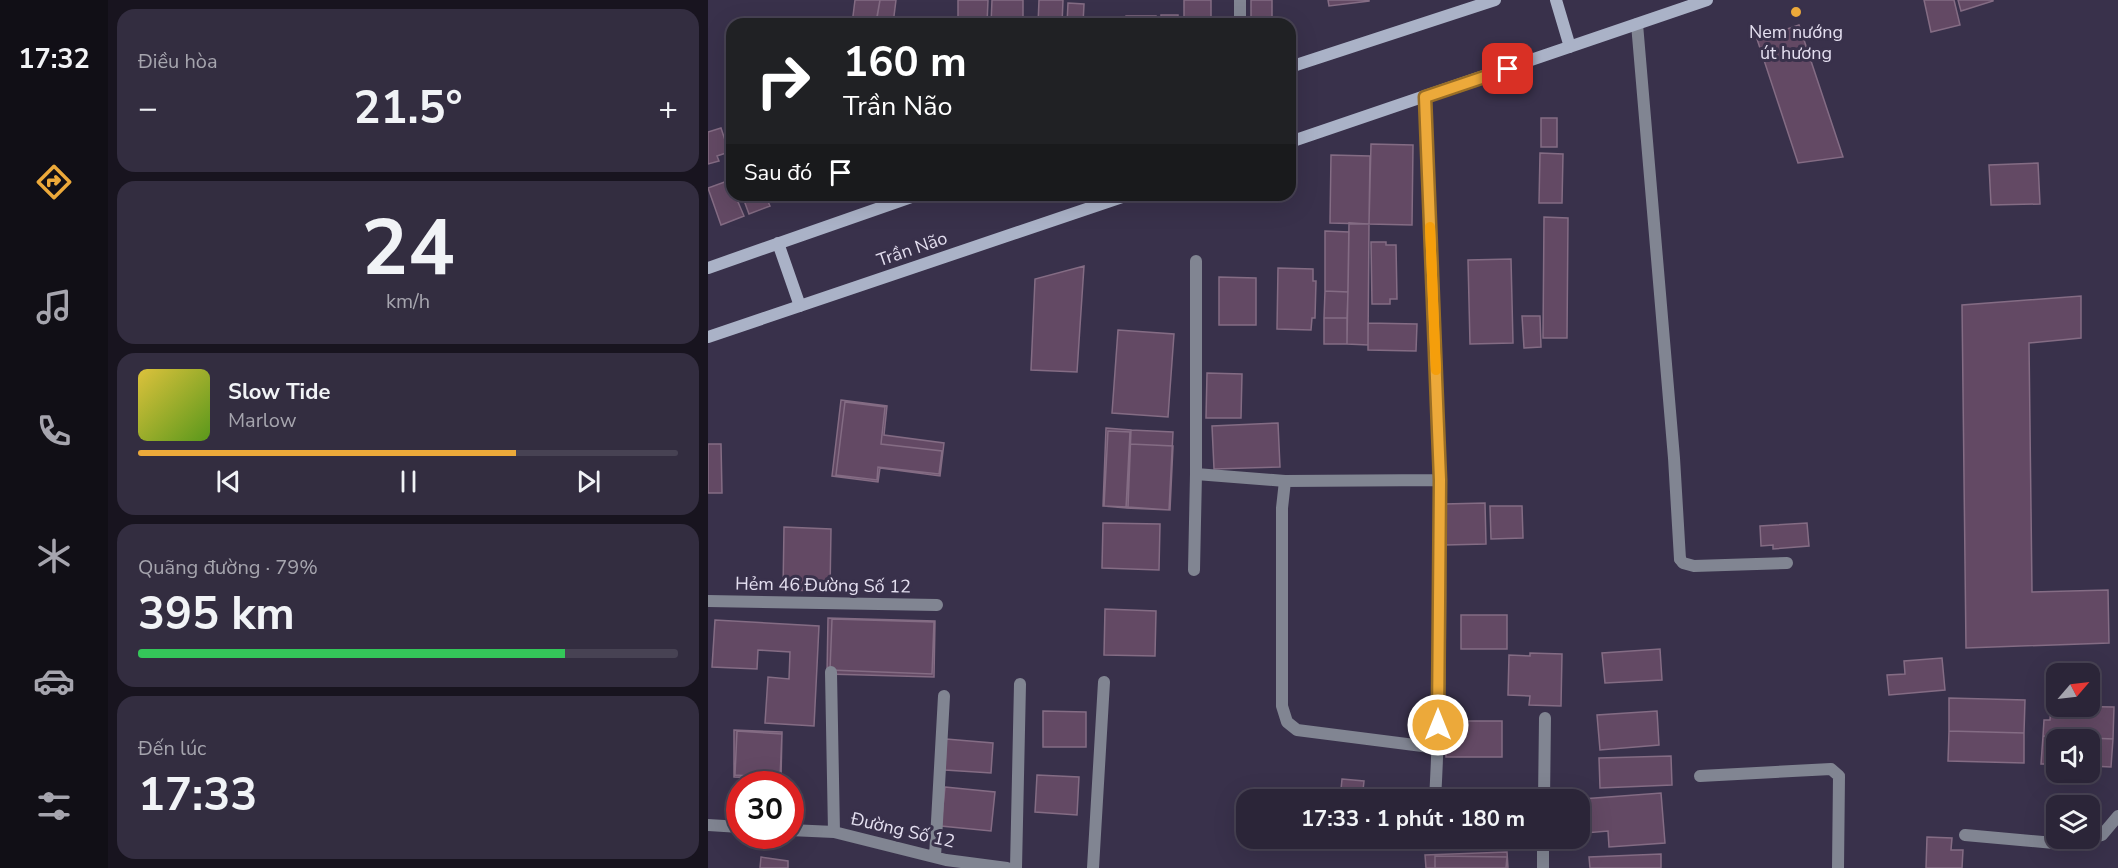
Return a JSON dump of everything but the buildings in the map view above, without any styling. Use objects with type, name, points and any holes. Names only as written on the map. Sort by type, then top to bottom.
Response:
[{"type":"main road","points":[[1296,65],[1495,0]]},
{"type":"main road","points":[[1556,0],[1570,47]]},
{"type":"main road","points":[[1296,140],[1707,0]]},
{"type":"main road","points":[[708,268],[900,201]]},
{"type":"main road","name":"Trần Não","points":[[708,337],[1110,201]]},
{"type":"main road","points":[[777,243],[800,306]]},
{"type":"street","points":[[1240,0],[1240,18]]},
{"type":"street","points":[[1637,24],[1673,447],[1680,559],[1683,563],[1694,566],[1787,563]]},
{"type":"street","points":[[1425,97],[1440,480],[1436,789]]},
{"type":"street","points":[[1194,570],[1196,261]]},
{"type":"street","points":[[1196,474],[1285,481],[1440,480]]},
{"type":"street","points":[[1285,481],[1282,508],[1282,706],[1287,722],[1298,730],[1438,748]]},
{"type":"street","name":"Hẻm 46 Đường Số 12","points":[[708,601],[937,605]]},
{"type":"street","points":[[831,672],[834,832]]},
{"type":"street","points":[[1093,868],[1104,682]]},
{"type":"street","points":[[1016,868],[1020,684]]},
{"type":"street","points":[[942,862],[944,696]]},
{"type":"street","points":[[1544,789],[1545,718]]},
{"type":"street","points":[[1700,776],[1831,769],[1839,776],[1838,868]]},
{"type":"street","points":[[2100,835],[2118,816]]},
{"type":"street","points":[[708,825],[726,826]]},
{"type":"street","name":"Đường Số 12","points":[[804,831],[834,832],[942,862],[1007,868]]},
{"type":"street","points":[[1965,835],[2046,842]]},
{"type":"street","points":[[1543,849],[1543,868]]},
{"type":"slow traffic","points":[[1430,227],[1436,370]]},
{"type":"place","name":"Nem nướng út hương","points":[[1796,12]]},
{"type":"route","points":[[1438,725],[1440,480],[1425,97],[1508,69]]}]
